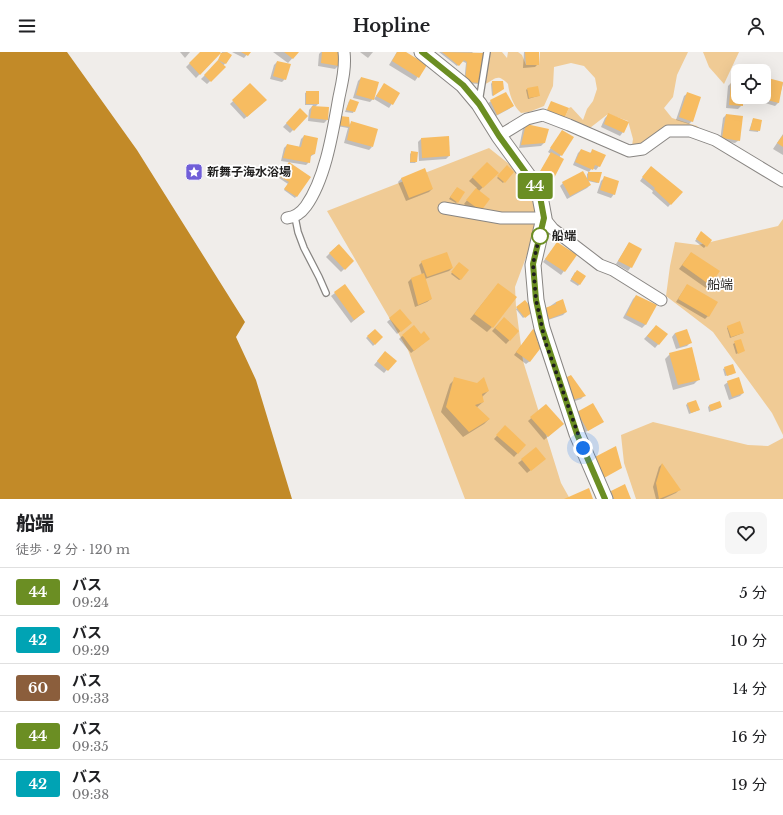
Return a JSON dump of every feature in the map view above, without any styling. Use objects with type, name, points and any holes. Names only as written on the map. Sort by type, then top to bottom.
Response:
[{"type":"main road","points":[[422,52],[463,85],[479,104],[499,136],[539,191],[544,218],[533,264],[536,300],[542,328],[577,434],[605,499]]},
{"type":"street","points":[[291,217],[306,206],[316,188],[329,147],[344,69],[344,52]]},
{"type":"street","points":[[499,136],[527,119],[543,115],[629,151],[643,149],[668,131],[690,130],[716,140],[783,181]]},
{"type":"street","points":[[444,208],[502,218],[544,218],[553,230],[600,265],[613,270],[661,300]]},
{"type":"lane","points":[[479,104],[487,52]]},
{"type":"lane","points":[[291,217],[326,293]]},
{"type":"shaded area","points":[[0,52],[67,52],[137,150],[245,322],[236,337],[256,380],[292,499],[0,499]]},
{"type":"shaded area","points":[[484,52],[502,52],[507,58],[508,52],[518,52],[522,55],[526,65],[539,64],[540,52],[688,52],[677,75],[673,97],[664,108],[672,118],[697,126],[700,129],[665,135],[646,147],[632,146],[633,139],[628,121],[608,114],[586,131],[564,119],[569,108],[571,107],[583,120],[587,109],[593,101],[597,89],[595,78],[584,66],[571,63],[554,67],[553,86],[544,106],[529,112],[521,113],[510,95],[508,84],[499,78],[496,78],[484,85],[488,65],[487,55]]},
{"type":"shaded area","points":[[703,52],[739,52],[733,64],[731,64],[731,69],[724,84],[709,67]]},
{"type":"shaded area","points":[[489,148],[528,179],[541,217],[515,287],[516,307],[523,361],[561,483],[570,499],[465,499],[408,350],[327,211]]},
{"type":"shaded area","points":[[783,219],[783,435],[772,413],[713,332],[666,296],[675,242],[698,245],[778,226]]},
{"type":"shaded area","points":[[653,422],[748,445],[768,446],[783,438],[783,499],[636,499],[624,463],[621,435]]},
{"type":"building","points":[[200,52],[221,53],[200,75],[189,63]]},
{"type":"building","points":[[227,52],[232,55],[226,64],[218,60],[221,53]]},
{"type":"building","points":[[241,52],[251,52],[248,56]]},
{"type":"building","points":[[284,52],[299,52],[293,59]]},
{"type":"building","points":[[322,52],[341,52],[339,66],[321,63]]},
{"type":"building","points":[[397,52],[406,52],[427,65],[419,78],[392,61]]},
{"type":"building","points":[[442,52],[484,53],[481,83],[465,82],[467,62],[464,60],[459,66]]},
{"type":"building","points":[[525,52],[539,52],[539,65],[526,65]]},
{"type":"building","points":[[218,60],[226,67],[211,82],[204,75]]},
{"type":"building","points":[[277,61],[291,64],[286,80],[273,76]]},
{"type":"building","points":[[361,77],[379,82],[374,100],[356,95]]},
{"type":"building","points":[[771,79],[783,82],[779,103],[771,101]]},
{"type":"building","points":[[492,81],[503,81],[504,89],[493,96]]},
{"type":"building","points":[[731,82],[731,104],[743,104],[743,106],[729,105]]},
{"type":"building","points":[[250,83],[267,100],[247,117],[232,100]]},
{"type":"building","points":[[384,83],[400,93],[393,105],[376,96]]},
{"type":"building","points":[[538,86],[540,96],[529,98],[527,88]]},
{"type":"building","points":[[306,91],[319,91],[319,104],[306,104]]},
{"type":"building","points":[[506,92],[514,106],[497,115],[490,100]]},
{"type":"building","points":[[687,92],[701,97],[693,122],[679,117]]},
{"type":"building","points":[[350,99],[359,102],[355,112],[346,110]]},
{"type":"building","points":[[551,101],[569,108],[564,119],[546,112]]},
{"type":"building","points":[[312,106],[329,107],[328,120],[310,118]]},
{"type":"building","points":[[300,108],[308,116],[294,131],[286,123]]},
{"type":"building","points":[[608,113],[629,122],[624,133],[604,124]]},
{"type":"building","points":[[726,114],[743,116],[740,141],[722,138]]},
{"type":"building","points":[[340,116],[349,117],[350,127],[338,125]]},
{"type":"building","points":[[753,118],[762,120],[760,131],[750,130]]},
{"type":"building","points":[[351,121],[378,129],[373,147],[347,140]]},
{"type":"building","points":[[526,124],[549,129],[545,143],[521,145]]},
{"type":"building","points":[[562,130],[574,137],[562,156],[550,148]]},
{"type":"building","points":[[304,135],[318,138],[315,154],[311,155],[310,163],[283,158],[287,144],[301,147]]},
{"type":"building","points":[[783,135],[783,147],[777,143]]},
{"type":"building","points":[[449,136],[450,156],[422,158],[421,138]]},
{"type":"building","points":[[581,149],[591,153],[592,149],[606,155],[600,167],[595,165],[593,170],[575,162]]},
{"type":"building","points":[[411,151],[418,152],[417,162],[410,162]]},
{"type":"building","points":[[551,152],[564,159],[552,182],[538,175]]},
{"type":"building","points":[[289,162],[311,177],[297,197],[284,189],[289,182],[279,176]]},
{"type":"building","points":[[487,162],[499,173],[483,188],[472,177]]},
{"type":"building","points":[[507,165],[514,172],[505,183],[497,176]]},
{"type":"building","points":[[651,166],[683,192],[671,205],[642,177]]},
{"type":"building","points":[[425,168],[433,189],[409,198],[401,178]]},
{"type":"building","points":[[583,171],[591,185],[570,196],[562,182]]},
{"type":"building","points":[[588,172],[602,172],[599,183],[588,180]]},
{"type":"building","points":[[604,176],[619,181],[615,195],[600,190]]},
{"type":"building","points":[[457,187],[465,192],[458,203],[450,197]]},
{"type":"building","points":[[476,188],[490,199],[481,211],[466,200]]},
{"type":"building","points":[[701,231],[712,240],[707,247],[696,239]]},
{"type":"building","points":[[557,242],[577,255],[565,272],[545,259]]},
{"type":"building","points":[[629,242],[642,249],[632,268],[618,261]]},
{"type":"building","points":[[339,244],[354,261],[345,270],[329,253]]},
{"type":"building","points":[[447,252],[453,268],[427,277],[421,261]]},
{"type":"building","points":[[691,252],[720,271],[710,285],[682,265]]},
{"type":"building","points":[[459,262],[469,270],[461,280],[451,272]]},
{"type":"building","points":[[577,270],[586,276],[580,285],[571,279]]},
{"type":"building","points":[[424,273],[432,299],[418,305],[411,278]]},
{"type":"building","points":[[498,283],[517,297],[493,328],[474,314]]},
{"type":"building","points":[[345,284],[365,312],[354,320],[334,292]]},
{"type":"building","points":[[687,284],[718,302],[709,317],[678,299]]},
{"type":"building","points":[[636,295],[657,305],[646,325],[626,315]]},
{"type":"building","points":[[563,299],[567,312],[549,319],[545,308],[556,304],[556,302]]},
{"type":"building","points":[[525,300],[534,311],[525,318],[516,307]]},
{"type":"building","points":[[400,309],[412,323],[401,332],[389,318]]},
{"type":"building","points":[[504,317],[519,331],[510,341],[495,328]]},
{"type":"building","points":[[740,321],[744,333],[731,337],[727,326]]},
{"type":"building","points":[[414,325],[421,334],[424,331],[430,339],[414,351],[402,335]]},
{"type":"building","points":[[656,325],[668,334],[659,345],[647,336]]},
{"type":"building","points":[[375,329],[383,337],[375,345],[367,336]]},
{"type":"building","points":[[533,329],[542,335],[537,341],[543,345],[530,362],[516,352]]},
{"type":"building","points":[[687,329],[692,343],[680,347],[675,333]]},
{"type":"building","points":[[741,339],[745,351],[738,354],[734,341]]},
{"type":"building","points":[[692,347],[700,380],[678,385],[669,353]]},
{"type":"building","points":[[385,351],[397,361],[388,371],[377,361]]},
{"type":"building","points":[[733,364],[736,373],[727,376],[724,367]]},
{"type":"building","points":[[571,375],[586,396],[572,400],[565,378]]},
{"type":"building","points":[[454,377],[477,383],[484,377],[489,391],[482,394],[484,402],[475,405],[490,419],[469,432],[446,407]]},
{"type":"building","points":[[739,377],[744,393],[732,397],[727,381]]},
{"type":"building","points":[[696,400],[700,410],[691,413],[687,403]]},
{"type":"building","points":[[720,401],[722,407],[711,411],[709,405]]},
{"type":"building","points":[[593,403],[604,422],[588,431],[577,412]]},
{"type":"building","points":[[546,404],[564,424],[548,437],[530,417]]},
{"type":"building","points":[[505,425],[526,445],[518,454],[496,435]]},
{"type":"building","points":[[616,446],[622,468],[604,478],[593,458]]},
{"type":"building","points":[[536,447],[546,459],[531,471],[521,459]]},
{"type":"building","points":[[662,463],[681,490],[659,499],[656,483]]},
{"type":"building","points":[[625,484],[631,499],[614,499],[611,491]]},
{"type":"building","points":[[589,488],[593,499],[564,499]]},
{"type":"bus line","name":"44","points":[[422,52],[463,85],[479,104],[499,136],[539,191],[544,218],[533,264],[536,300],[542,328],[545,341],[577,434],[605,499]]},
{"type":"place","name":"新舞子海水浴場","points":[[194,172]]},
{"type":"place","name":"船端","points":[[540,236]]},
{"type":"district","name":"船端","points":[[720,284]]},
{"type":"route","points":[[540,236],[540,234],[533,264],[536,300],[545,341],[583,448]]}]
